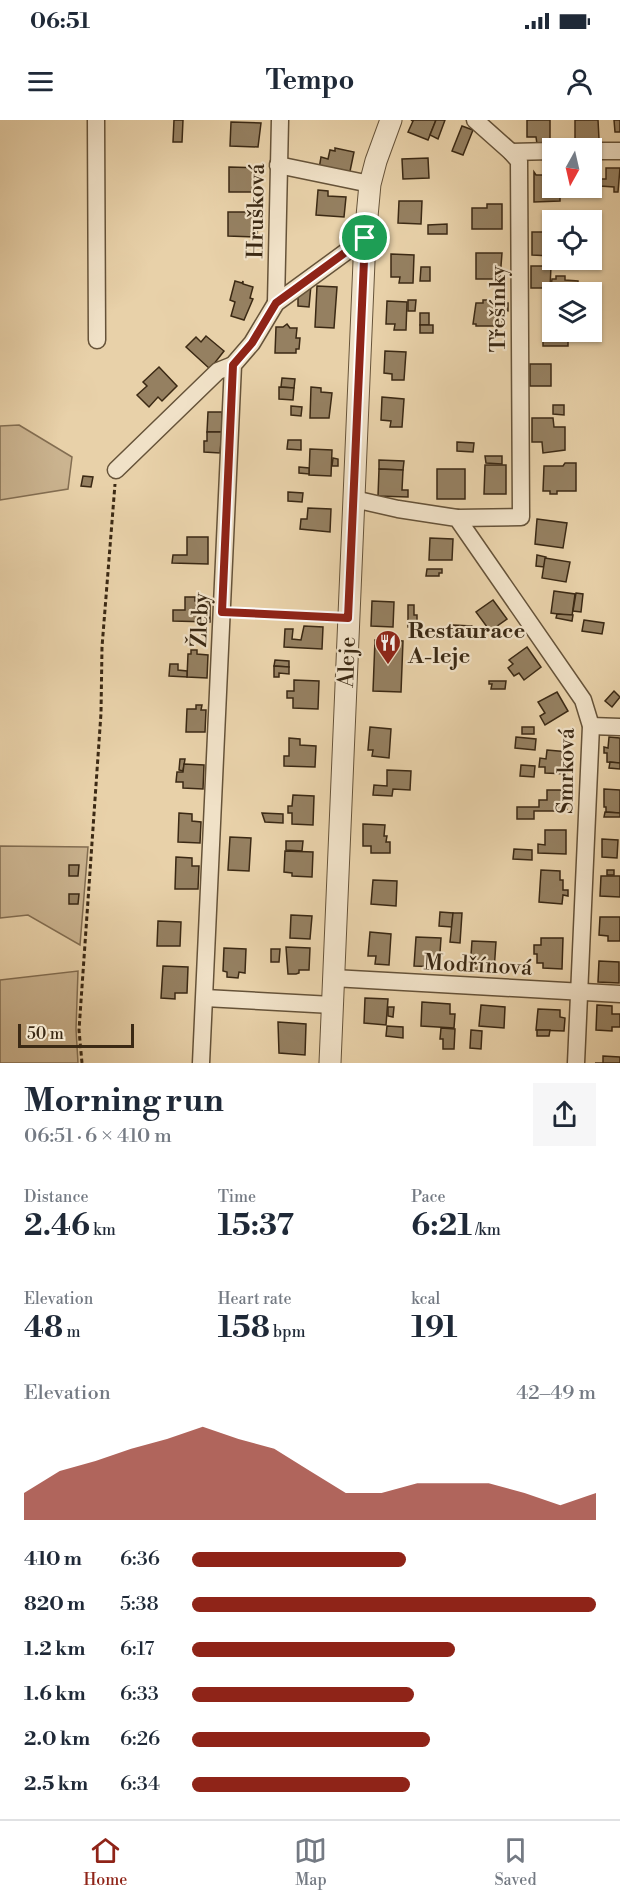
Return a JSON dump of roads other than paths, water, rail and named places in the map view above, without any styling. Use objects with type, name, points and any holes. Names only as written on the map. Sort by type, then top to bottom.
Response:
[{"type":"street","points":[[96,120],[97,340]]},
{"type":"street","name":"Hrušková","points":[[276,303],[280,120]]},
{"type":"street","name":"Aleje","points":[[330,1063],[365,238],[370,184],[375,161],[391,120]]},
{"type":"street","points":[[475,120],[511,152],[542,152]]},
{"type":"street","points":[[602,151],[620,151]]},
{"type":"street","name":"Třešínky","points":[[457,518],[521,517],[519,161],[511,152]]},
{"type":"street","points":[[278,165],[370,184]]},
{"type":"street","points":[[116,470],[218,371],[233,365],[252,343],[276,303],[365,238]]},
{"type":"street","name":"Žleby","points":[[201,1063],[233,365]]},
{"type":"street","points":[[354,499],[398,509],[457,518]]},
{"type":"street","name":"Smrková","points":[[457,518],[584,700],[591,726],[576,1063]]},
{"type":"street","points":[[591,726],[620,727]]},
{"type":"street","name":"Modřínová","points":[[333,978],[620,994]]},
{"type":"street","points":[[205,998],[332,1005]]},
{"type":"place","name":"Restaurace A-leje","points":[[388,666]]}]
